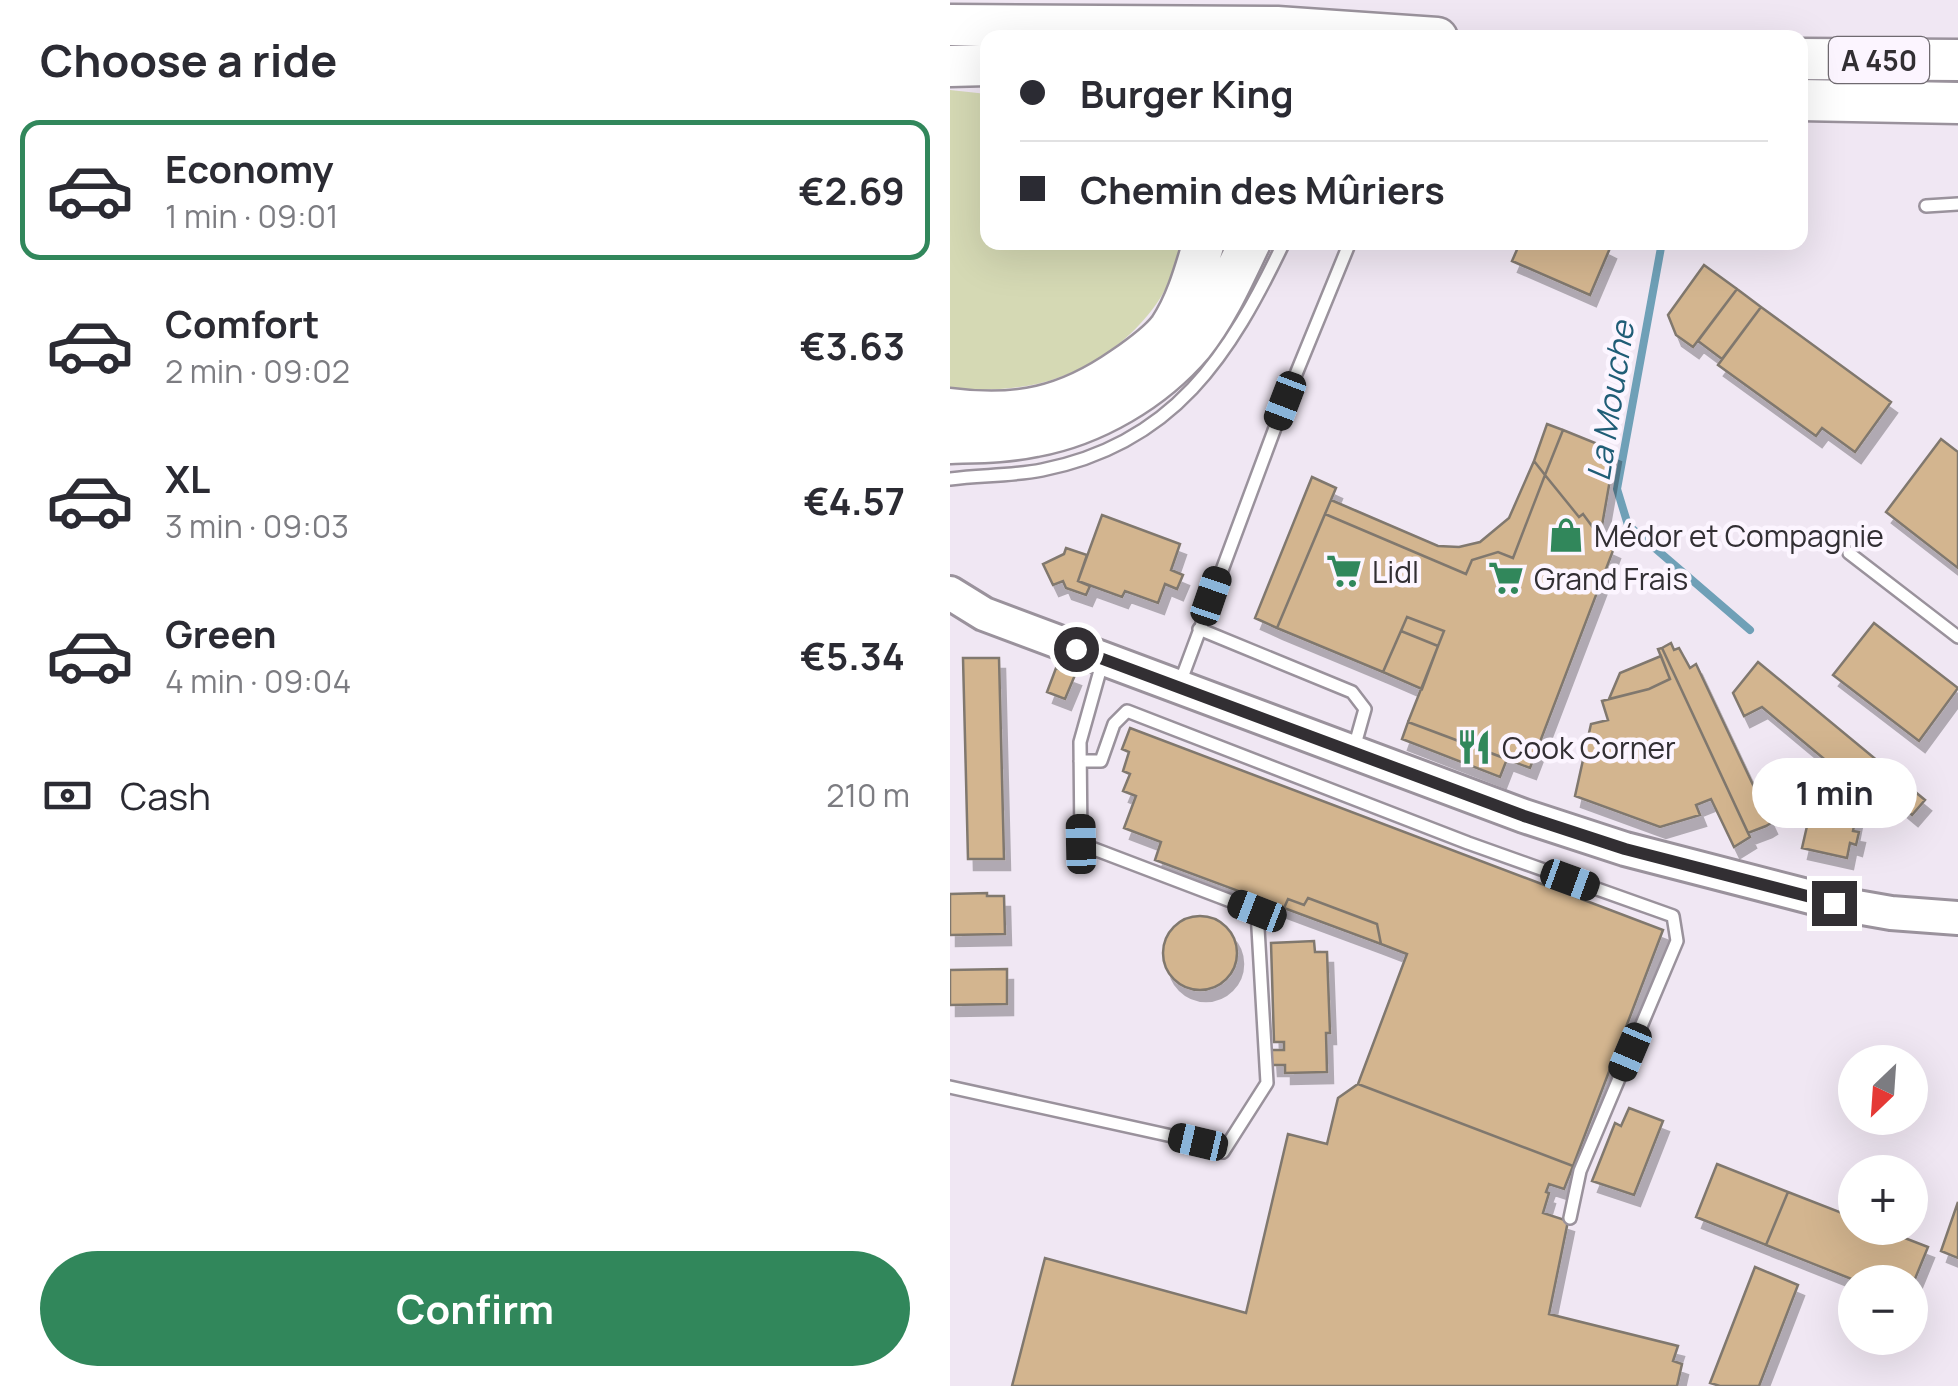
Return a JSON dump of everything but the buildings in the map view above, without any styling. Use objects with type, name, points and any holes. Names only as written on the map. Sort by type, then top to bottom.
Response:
[{"type":"highway","points":[[950,25],[1321,30]]},
{"type":"highway","name":"A 450","points":[[1808,59],[1958,60]]},
{"type":"highway","points":[[950,66],[980,65]]},
{"type":"highway","points":[[1808,100],[1958,103]]},
{"type":"highway","points":[[950,409],[986,414],[1038,410],[1090,392],[1168,330],[1192,286],[1202,250]]},
{"type":"highway","points":[[950,443],[1036,436],[1083,423],[1147,388],[1200,334],[1246,250]]},
{"type":"street","points":[[950,593],[984,614]]},
{"type":"street","points":[[950,608],[984,614],[1524,816],[1715,875],[1834,903],[1891,913],[1958,918]]},
{"type":"lane","points":[[1926,206],[1958,204]]},
{"type":"lane","points":[[950,479],[1042,470],[1101,452],[1158,420],[1210,372],[1253,308],[1280,250]]},
{"type":"lane","points":[[1179,687],[1285,401],[1347,250]]},
{"type":"lane","points":[[1849,553],[1958,636]]},
{"type":"lane","points":[[1200,630],[1352,692],[1365,709],[1353,752]]},
{"type":"lane","points":[[950,1087],[1198,1142],[1223,1152],[1267,1083],[1257,911],[1081,844],[1080,742],[1103,658]]},
{"type":"lane","points":[[1080,762],[1100,761],[1114,724],[1127,711],[1468,843],[1673,916],[1678,941],[1580,1171],[1570,1218]]},
{"type":"green space","points":[[950,90],[980,93],[980,250],[1179,250],[1164,292],[1130,334],[1109,351],[1062,377],[982,390],[980,394],[950,391]]},
{"type":"waterway","name":"La Mouche","points":[[1661,250],[1617,489],[1628,525],[1750,630]]},
{"type":"place","name":"Médor et Compagnie","points":[[1566,535]]},
{"type":"place","name":"Lidl","points":[[1344,571]]},
{"type":"place","name":"Grand Frais","points":[[1506,578]]},
{"type":"place","name":"Cook Corner","points":[[1474,747]]},
{"type":"route","points":[[1076,649],[1524,816],[1625,849],[1834,903]]}]
